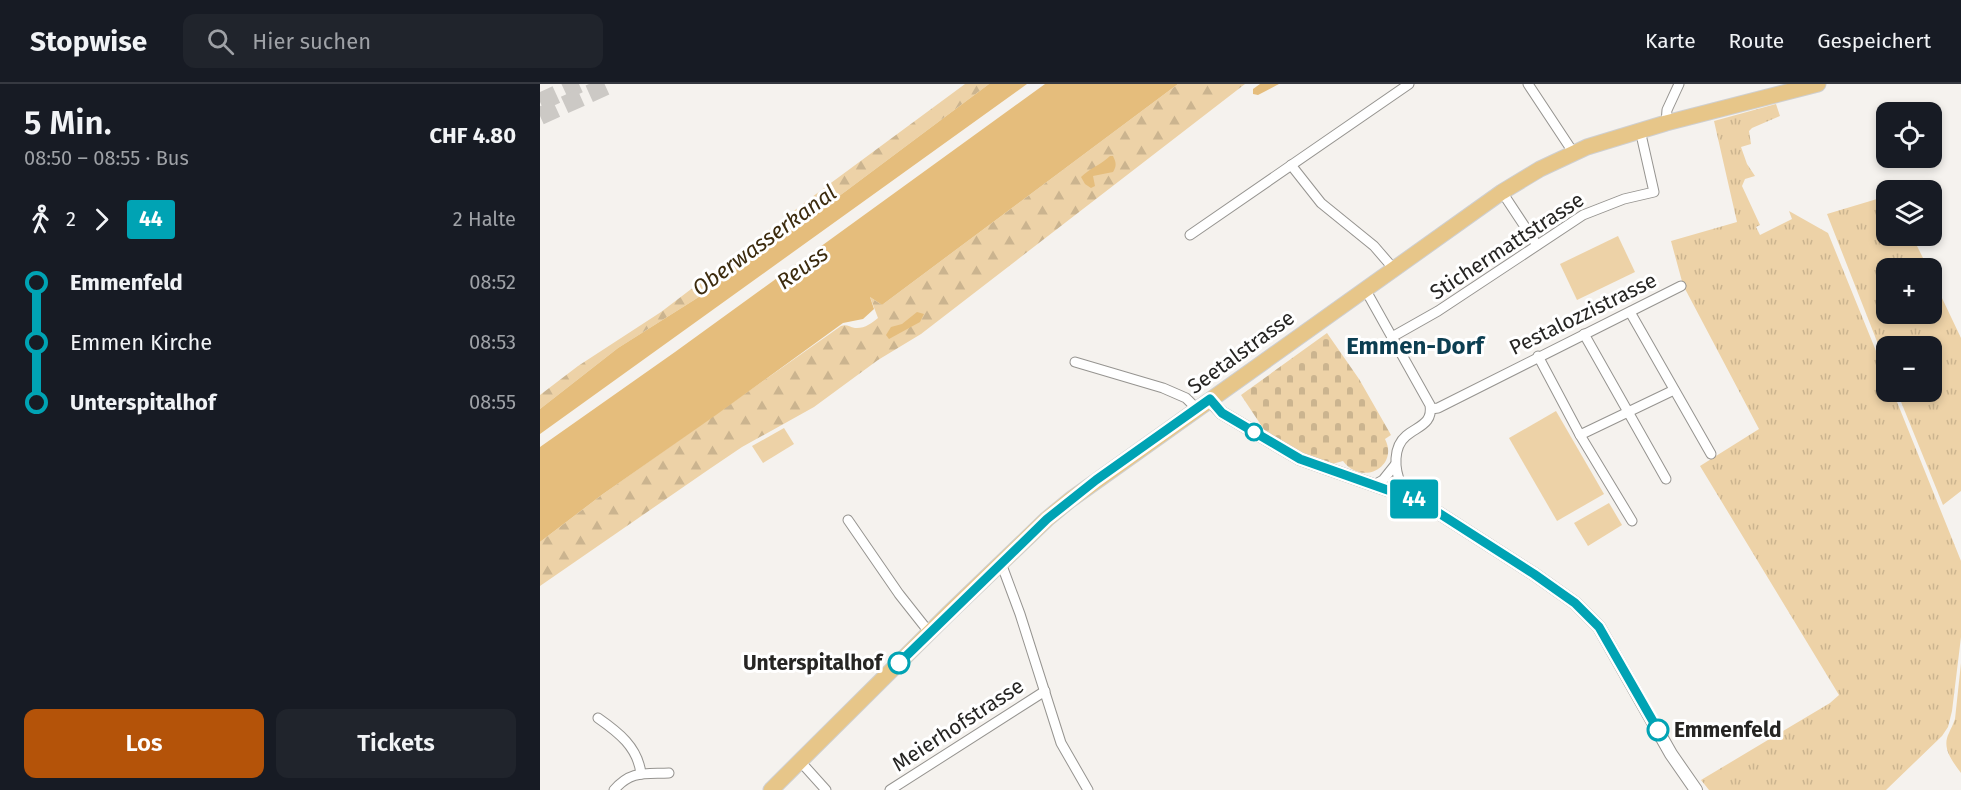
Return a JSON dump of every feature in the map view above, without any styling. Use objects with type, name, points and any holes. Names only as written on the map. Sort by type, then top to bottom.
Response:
[{"type":"main road","name":"Seetalstrasse","points":[[771,790],[1001,563],[1070,500],[1502,192],[1573,152],[1640,130],[1818,84]]},
{"type":"street","points":[[1190,236],[1409,84]]},
{"type":"street","points":[[1528,84],[1573,152]]},
{"type":"street","points":[[1666,123],[1667,110],[1679,84]]},
{"type":"street","name":"Stichermattstrasse","points":[[1392,338],[1438,312],[1567,224],[1595,209],[1654,192],[1640,130]]},
{"type":"street","points":[[1291,165],[1321,203],[1374,246],[1393,268]]},
{"type":"street","points":[[1502,192],[1537,245]]},
{"type":"street","name":"Pestalozzistrasse","points":[[1431,409],[1438,408],[1681,286]]},
{"type":"street","points":[[1365,289],[1431,409],[1426,423],[1400,443],[1395,465],[1383,480],[1374,485]]},
{"type":"street","points":[[1630,312],[1711,454]]},
{"type":"street","points":[[1584,334],[1666,479]]},
{"type":"street","points":[[1538,356],[1632,521]]},
{"type":"street","points":[[1075,362],[1163,388],[1186,398],[1197,409]]},
{"type":"street","points":[[1581,435],[1674,390]]},
{"type":"street","points":[[1210,399],[1222,413],[1300,459],[1413,499],[1534,574],[1575,603],[1599,627],[1671,754],[1696,790]]},
{"type":"street","points":[[1395,465],[1402,484],[1413,499]]},
{"type":"street","points":[[848,519],[898,594],[930,632]]},
{"type":"street","name":"Meierhofstrasse","points":[[1001,563],[1061,743],[1088,790]]},
{"type":"street","name":"Meierhofstrasse","points":[[890,790],[1045,691]]},
{"type":"street","points":[[598,718],[633,748],[640,764],[641,774]]},
{"type":"street","points":[[799,760],[826,790]]},
{"type":"street","points":[[614,790],[626,778],[641,774],[669,773]]},
{"type":"green space","points":[[965,84],[989,84],[702,295],[618,348],[540,409],[540,395],[578,366],[661,312]]},
{"type":"green space","points":[[1178,84],[1245,84],[921,334],[878,360],[814,407],[742,447],[540,586],[540,542],[603,494],[841,326],[858,328],[873,322],[878,318],[870,297],[882,305]]},
{"type":"green space","points":[[1776,104],[1780,116],[1752,128],[1749,131],[1751,144],[1741,147],[1747,164],[1755,176],[1745,179],[1742,186],[1760,225],[1756,227],[1760,235],[1792,219],[1789,211],[1828,233],[1876,351],[1876,402],[1897,402],[1961,561],[1961,637],[1948,727],[1942,736],[1886,790],[1709,790],[1701,780],[1830,703],[1839,695],[1700,466],[1759,429],[1683,285],[1671,241],[1737,222],[1714,121]]},
{"type":"green space","points":[[1876,199],[1876,246],[1917,246],[1923,258],[1876,258],[1876,324],[1942,324],[1942,298],[1961,338],[1961,491],[1943,505],[1901,402],[1942,402],[1942,336],[1876,336],[1876,339],[1827,214]]},
{"type":"green space","points":[[1618,236],[1635,272],[1577,300],[1560,264]]},
{"type":"green space","points":[[1327,333],[1359,379],[1391,435],[1385,439],[1388,449],[1383,465],[1369,473],[1351,469],[1343,461],[1332,464],[1307,456],[1267,434],[1241,395]]},
{"type":"green space","points":[[1556,411],[1604,494],[1557,521],[1509,438]]},
{"type":"green space","points":[[784,428],[794,444],[763,463],[752,446]]},
{"type":"green space","points":[[1609,503],[1622,525],[1588,546],[1574,523]]},
{"type":"green space","points":[[1961,663],[1961,773],[1949,754],[1946,744],[1955,719]]},
{"type":"water","points":[[989,84],[1027,84],[540,434],[540,409],[618,348],[702,295]]},
{"type":"water","name":"Reuss","points":[[1045,84],[1178,84],[882,305],[870,297],[874,309],[863,319],[843,323],[603,494],[540,542],[540,447]]},
{"type":"water","points":[[1260,84],[1279,84],[1258,95],[1253,94],[1253,89]]},
{"type":"water","points":[[1113,156],[1115,162],[1113,172],[1093,176],[1095,186],[1091,188],[1085,184],[1081,177]]},
{"type":"water","points":[[917,312],[924,314],[920,322],[889,339],[886,335],[891,327],[902,324]]},
{"type":"tunnel","points":[[540,102],[579,84]]},
{"type":"tunnel","points":[[540,116],[611,84]]},
{"type":"bus line","name":"44","points":[[899,663],[1047,519],[1096,480],[1210,399],[1222,413],[1300,459],[1413,499],[1431,508],[1575,603],[1604,634],[1618,663],[1658,730]]},
{"type":"place","name":"Unterspitalhof","points":[[899,663]]},
{"type":"place","name":"Emmenfeld","points":[[1658,730]]},
{"type":"district","name":"Emmen-Dorf","points":[[1415,346]]},
{"type":"water label","name":"Oberwasserkanal","points":[[764,240]]}]
